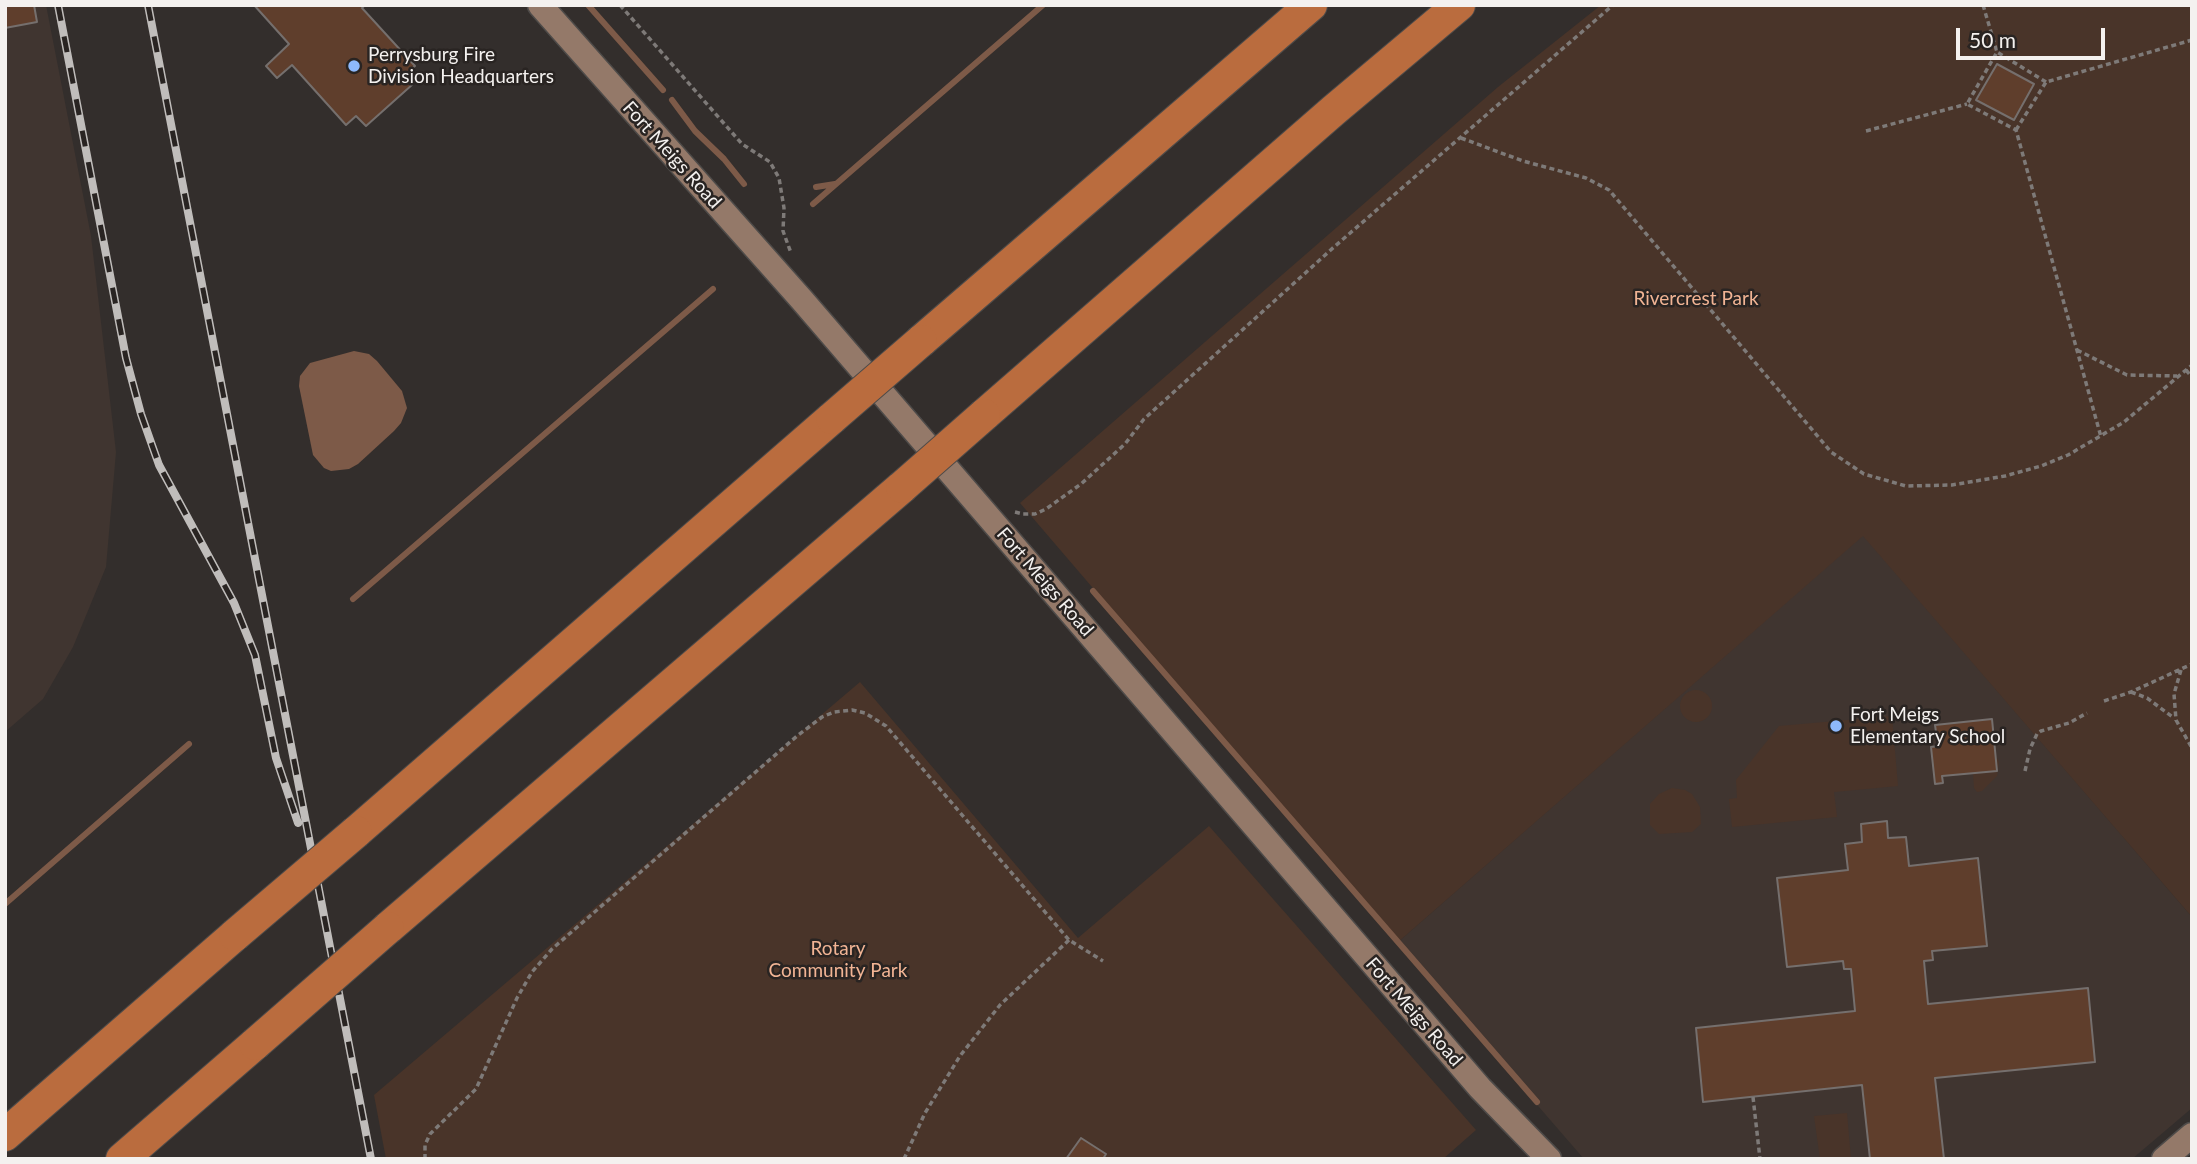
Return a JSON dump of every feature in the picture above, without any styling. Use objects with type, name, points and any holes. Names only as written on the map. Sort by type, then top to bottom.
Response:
[{"type":"highway","points":[[5,1135],[1311,5]]},
{"type":"highway","points":[[122,1159],[902,487],[1334,110],[1459,5]]},
{"type":"street","name":"Fort Meigs Road","points":[[540,5],[802,300],[1480,1088],[1549,1159]]},
{"type":"street","points":[[2164,1159],[2192,1135]]},
{"type":"path","points":[[1613,5],[1461,138],[1523,161],[1586,178],[1609,190],[1831,452],[1864,474],[1906,486],[1952,485],[2006,476],[2041,466],[2101,438],[2143,408],[2192,365]]},
{"type":"path","points":[[1983,5],[1997,52],[2046,82]]},
{"type":"path","points":[[2016,130],[2046,82],[2192,40]]},
{"type":"path","points":[[1967,104],[1997,52]]},
{"type":"path","points":[[1866,131],[1967,104],[2016,130],[2101,438]]},
{"type":"path","points":[[2077,350],[2127,375],[2178,376]]},
{"type":"path","points":[[2186,370],[2192,377]]},
{"type":"path","points":[[2105,701],[2192,664]]},
{"type":"path","points":[[2176,720],[2174,694],[2181,670]]},
{"type":"path","points":[[2131,692],[2147,698],[2176,720],[2192,748]]},
{"type":"path","points":[[425,1159],[425,1145],[430,1135],[476,1089],[517,998],[532,972],[552,948],[797,736],[822,717],[834,712],[852,710],[865,713],[886,726],[1069,940],[1103,961]]},
{"type":"path","points":[[2025,771],[2037,734],[2045,729],[2069,723],[2087,713]]},
{"type":"path","points":[[904,1159],[925,1113],[960,1056],[1000,1004],[1069,940]]},
{"type":"path","points":[[1753,1097],[1760,1159]]},
{"type":"shaded area","points":[[5,5],[46,5],[91,236],[116,452],[106,567],[73,647],[43,699],[5,732]]},
{"type":"shaded area","points":[[354,351],[369,354],[377,361],[402,391],[407,408],[401,423],[394,431],[358,464],[349,469],[331,471],[324,468],[313,455],[299,386],[300,376],[310,363]]},
{"type":"shaded area","name":"Fort Meigs Elementary School","points":[[1863,535],[2192,917],[2192,1108],[2132,1159],[1584,1159],[1397,943]]},
{"type":"green space","name":"Rivercrest Park","points":[[1601,5],[2192,5],[2192,917],[1863,536],[1397,943],[1020,503],[1498,87]]},
{"type":"green space","name":"Rotary Community Park","points":[[860,682],[1078,938],[1209,826],[1476,1130],[1443,1159],[386,1159],[374,1095]]},
{"type":"green space","points":[[1696,690],[1707,695],[1712,706],[1707,717],[1696,722],[1685,717],[1680,706],[1685,695]]},
{"type":"green space","points":[[1892,716],[1898,786],[1834,792],[1837,817],[1732,827],[1729,799],[1737,798],[1736,780],[1779,726]]},
{"type":"green space","points":[[1996,756],[1999,762],[1997,776],[1982,791],[1977,792],[1973,774],[1997,771]]},
{"type":"green space","points":[[1672,788],[1692,794],[1700,807],[1701,824],[1692,832],[1659,834],[1650,825],[1650,804],[1659,794]]},
{"type":"green space","points":[[1847,1113],[1851,1159],[1820,1159],[1814,1116]]},
{"type":"building","points":[[5,5],[34,5],[37,22],[5,28]]},
{"type":"building","name":"Perrysburg Fire Division Headquarters","points":[[254,5],[365,5],[362,8],[415,66],[405,75],[413,84],[366,126],[356,116],[346,125],[292,65],[277,78],[266,66],[289,44]]},
{"type":"building","points":[[1997,64],[2034,84],[2014,120],[1976,100]]},
{"type":"building","points":[[1992,719],[1997,771],[1942,776],[1943,783],[1935,784],[1931,747],[1938,746],[1935,725]]},
{"type":"building","points":[[1887,821],[1888,838],[1906,837],[1909,866],[1978,858],[1987,946],[1932,951],[1933,960],[1924,961],[1928,1004],[2088,988],[2095,1062],[1935,1078],[1944,1159],[1870,1159],[1862,1085],[1703,1102],[1696,1028],[1855,1011],[1851,969],[1844,969],[1843,961],[1787,967],[1777,878],[1848,870],[1845,844],[1862,842],[1861,824]]},
{"type":"building","points":[[1081,1138],[1106,1154],[1103,1159],[1066,1159]]},
{"type":"waterway","points":[[588,5],[663,90]]},
{"type":"waterway","points":[[813,204],[1043,5]]},
{"type":"waterway","points":[[672,100],[695,131],[724,159],[744,184]]},
{"type":"waterway","points":[[816,187],[835,184]]},
{"type":"waterway","points":[[353,599],[713,289]]},
{"type":"waterway","points":[[1093,591],[1537,1102]]},
{"type":"waterway","points":[[5,904],[189,744]]},
{"type":"railway","points":[[58,5],[126,358],[141,414],[159,465],[234,603],[255,655],[276,758],[298,823]]},
{"type":"railway","points":[[148,5],[371,1159]]},
{"type":"place","name":"Perrysburg Fire Division Headquarters","points":[[354,66]]},
{"type":"place","name":"Fort Meigs Elementary School","points":[[1836,726]]}]
